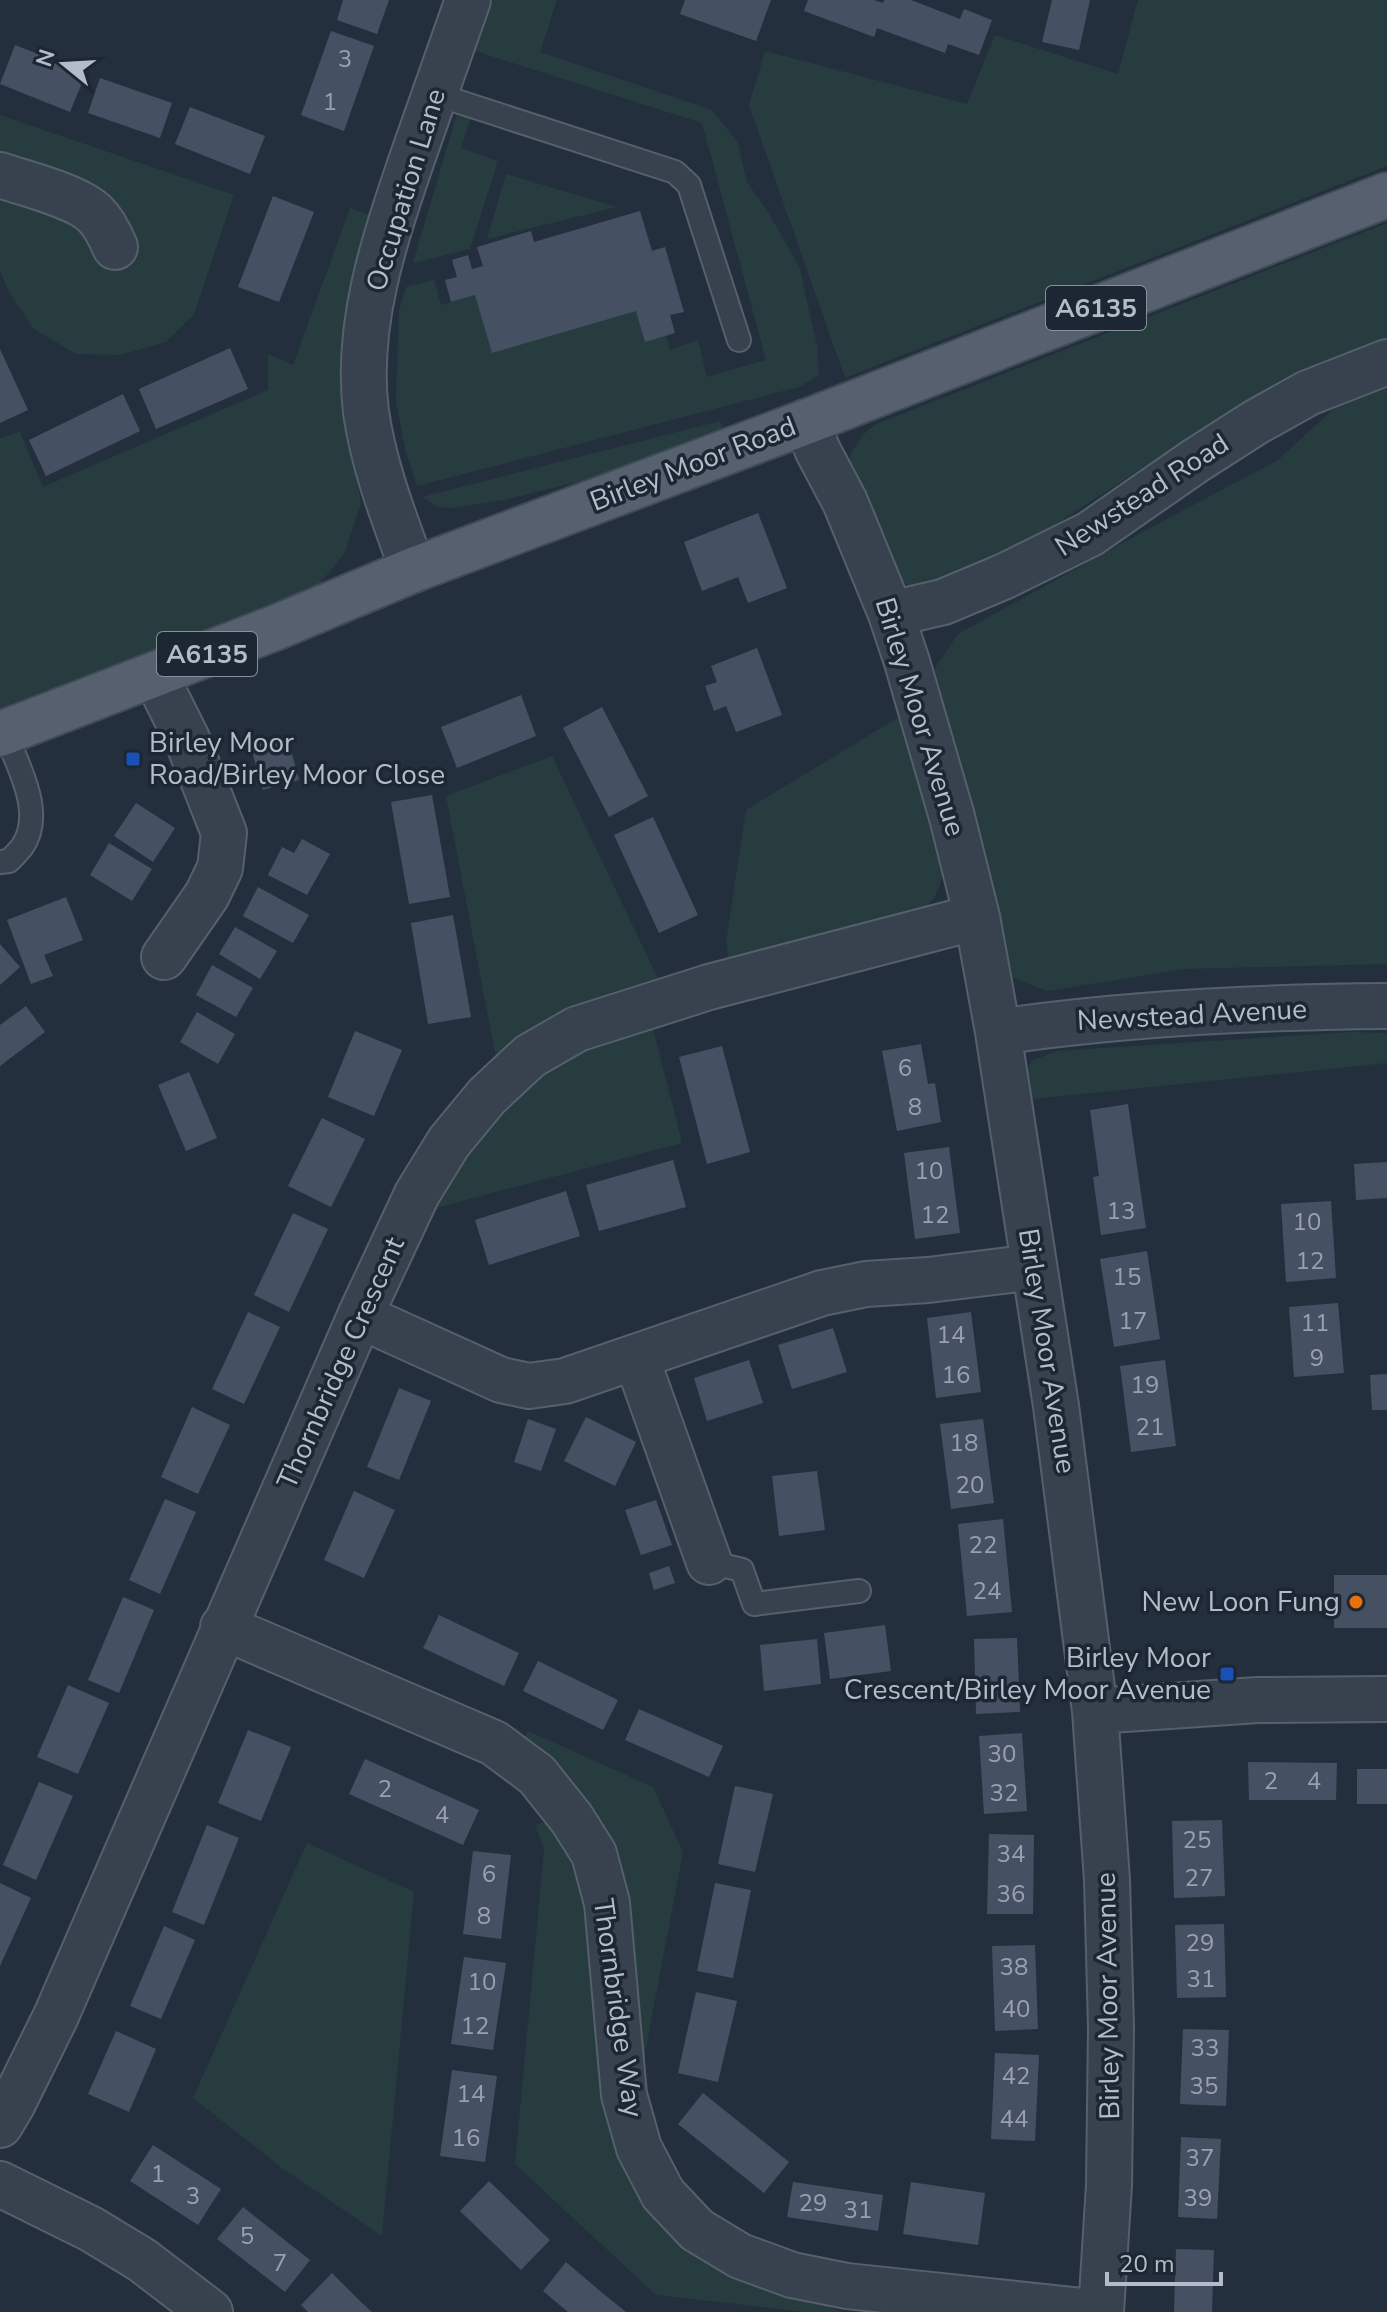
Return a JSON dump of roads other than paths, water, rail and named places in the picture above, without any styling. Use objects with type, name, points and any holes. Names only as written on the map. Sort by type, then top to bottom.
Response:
[{"type":"main road","name":"Birley Moor Road","points":[[3,733],[277,627],[413,570],[806,422],[1387,195]]},
{"type":"street","name":"Occupation Lane","points":[[413,570],[380,478],[366,411],[368,317],[381,253],[468,0]]},
{"type":"street","points":[[0,175],[77,202],[94,213],[115,247]]},
{"type":"street","name":"Newstead Road","points":[[891,614],[943,602],[1005,576],[1090,534],[1256,422],[1308,393],[1387,362]]},
{"type":"street","name":"Birley Moor Avenue","points":[[806,422],[845,502],[891,614],[952,817],[977,917],[998,1032],[1076,1551],[1095,1711],[1107,1880],[1111,2028],[1109,2185],[1101,2312]]},
{"type":"street","points":[[155,675],[187,739],[224,833],[220,868],[207,895],[164,957]]},
{"type":"street","name":"Thornbridge Crescent","points":[[0,2125],[56,2016],[360,1316],[417,1194],[449,1142],[487,1096],[530,1056],[577,1029],[709,987],[977,917]]},
{"type":"street","name":"Newstead Avenue","points":[[998,1032],[1152,1014],[1387,1006]]},
{"type":"street","points":[[360,1316],[501,1380],[529,1386],[565,1381],[822,1293],[866,1284],[1034,1267]]},
{"type":"street","points":[[636,1357],[709,1562]]},
{"type":"street","name":"Thornbridge Way","points":[[223,1627],[494,1743],[537,1775],[572,1819],[594,1854],[607,1903],[624,2095],[639,2148],[663,2194],[697,2230],[740,2256],[792,2275],[847,2286],[1091,2312]]},
{"type":"street","points":[[1095,1711],[1258,1700],[1387,1699]]},
{"type":"street","points":[[0,2184],[91,2229],[142,2260],[210,2312]]},
{"type":"lane","points":[[435,94],[675,172],[689,185],[739,340]]},
{"type":"lane","points":[[0,862],[9,861],[23,846],[31,825],[30,801],[3,733]]},
{"type":"lane","points":[[709,1562],[742,1570],[754,1604],[859,1591]]},
{"type":"place","name":"Birley Moor Road/Birley Moor Close","points":[[133,759]]},
{"type":"place","name":"New Loon Fung","points":[[1356,1602]]},
{"type":"place","name":"Birley Moor Crescent/Birley Moor Avenue","points":[[1227,1674]]}]
